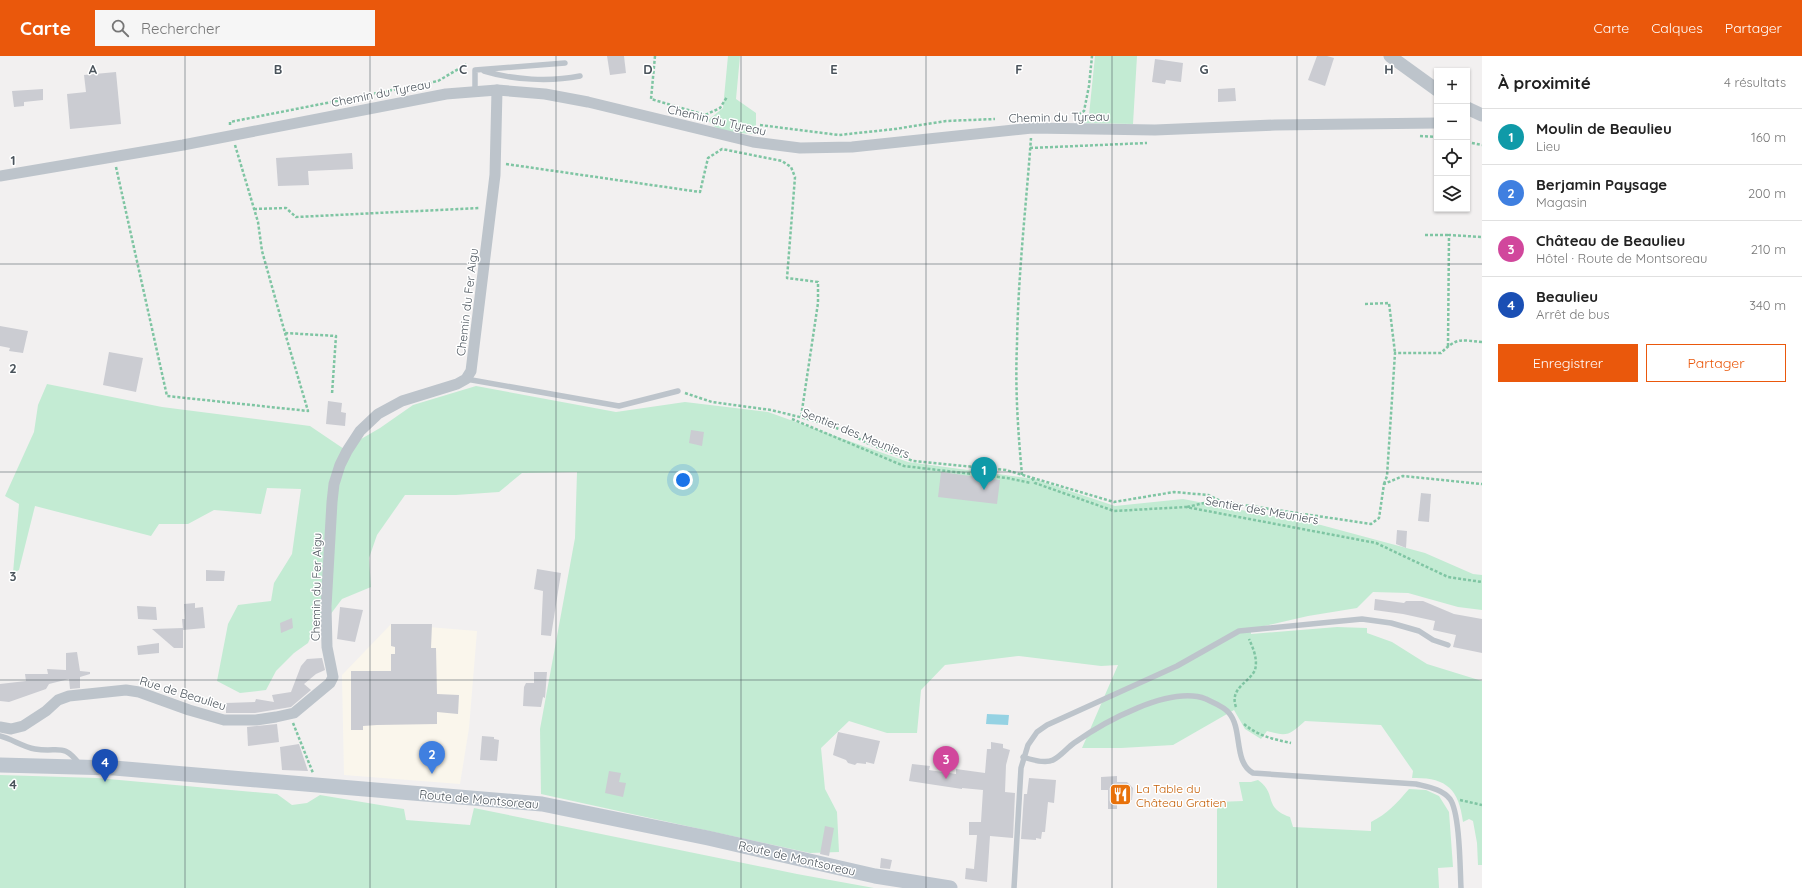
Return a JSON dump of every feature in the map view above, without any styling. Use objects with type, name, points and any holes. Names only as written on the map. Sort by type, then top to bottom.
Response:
[{"type":"main road","name":"Route de Montsoreau","points":[[0,765],[114,768],[542,804],[679,832],[875,876],[950,888]]},
{"type":"street","points":[[1390,56],[1434,88]]},
{"type":"street","name":"Chemin du Tyreau","points":[[0,176],[232,135],[446,94],[497,90],[519,91],[567,98],[745,141],[800,148],[878,145],[1032,128],[1155,130],[1275,125],[1434,123]]},
{"type":"street","name":"Chemin du Fer Aigu","points":[[314,697],[330,683],[332,677],[327,647],[326,625],[329,536],[334,484],[347,450],[360,430],[378,414],[402,401],[446,388],[466,379],[471,371],[475,354],[492,207],[497,90]]},
{"type":"street","points":[[1470,110],[1482,115]]},
{"type":"street","name":"Rue de Beaulieu","points":[[0,728],[11,729],[23,726],[58,700],[69,696],[126,690],[139,692],[189,710],[224,720],[256,720],[290,715],[314,697]]},
{"type":"lane","points":[[474,91],[475,70],[565,63]]},
{"type":"lane","points":[[480,69],[497,75],[532,78],[568,79],[580,76]]},
{"type":"lane","points":[[466,379],[619,406],[678,391]]},
{"type":"lane","points":[[1014,888],[1019,792],[1024,757],[1028,745],[1037,732],[1047,725],[1177,666],[1239,632],[1362,620],[1391,623],[1419,631],[1433,640],[1448,645]]},
{"type":"lane","points":[[1024,757],[1036,761],[1052,761],[1078,740],[1119,716],[1146,705],[1172,697],[1195,695],[1207,699],[1229,712],[1235,723],[1243,763],[1248,770],[1253,773],[1416,784],[1438,790],[1449,798],[1453,804],[1456,822],[1461,888]]},
{"type":"lane","points":[[0,736],[36,749],[60,749],[71,753],[81,766]]},
{"type":"path","points":[[655,56],[651,99],[705,114],[720,108],[727,97]]},
{"type":"path","points":[[1068,117],[1084,111],[1090,86],[1092,56]]},
{"type":"path","points":[[115,163],[167,396],[308,411],[262,251],[258,222],[232,135],[230,122],[438,81],[470,63]]},
{"type":"path","points":[[760,125],[839,134],[895,129],[946,121],[999,119]]},
{"type":"path","points":[[1022,475],[1018,434],[1016,345],[1032,128]]},
{"type":"path","points":[[1470,143],[1482,146]]},
{"type":"path","points":[[495,162],[700,192],[708,158],[722,149],[782,161],[791,167],[795,177],[787,278],[818,282],[818,303],[802,417]]},
{"type":"path","points":[[254,210],[286,208],[296,217],[492,207]]},
{"type":"path","points":[[1425,235],[1482,237]]},
{"type":"path","points":[[1448,235],[1448,346]]},
{"type":"path","points":[[678,391],[712,402],[770,410],[790,416],[802,417],[845,431],[867,443],[913,461],[1006,470],[1114,502],[1174,492],[1208,495],[1223,502],[1371,524],[1379,518],[1384,484],[1387,476],[1395,353],[1389,303],[1365,304]]},
{"type":"path","points":[[285,333],[336,336],[332,394]]},
{"type":"path","points":[[1395,353],[1441,353],[1448,346],[1459,340],[1482,342]]},
{"type":"path","name":"Sentier des Meuniers","points":[[792,419],[904,466],[1007,478],[1033,483],[1114,511],[1186,508],[1376,542],[1448,577],[1482,582]]},
{"type":"path","points":[[1384,484],[1403,476],[1482,484]]},
{"type":"path","points":[[1031,478],[1033,483]]},
{"type":"path","points":[[1186,508],[1218,500]]},
{"type":"path","points":[[1237,708],[1234,702],[1239,687],[1254,670],[1256,656],[1246,631]]},
{"type":"path","points":[[290,715],[312,771],[315,785]]},
{"type":"path","points":[[1242,722],[1252,731],[1263,736],[1291,743]]},
{"type":"path","points":[[1449,798],[1482,805]]},
{"type":"shaded area","points":[[391,624],[477,631],[469,728],[460,784],[344,775],[342,675]]},
{"type":"green space","points":[[728,56],[740,56],[736,99],[756,113],[756,134],[737,133],[723,130],[712,125],[708,120],[723,108]]},
{"type":"green space","points":[[1095,56],[1137,56],[1133,124],[1080,123],[1089,115]]},
{"type":"green space","points":[[47,384],[162,407],[310,426],[344,449],[380,428],[413,405],[476,386],[616,412],[685,402],[768,412],[908,462],[1034,479],[1115,506],[1183,499],[1321,525],[1425,553],[1473,574],[1482,575],[1482,610],[1458,607],[1408,593],[1373,592],[1357,608],[1308,616],[1251,629],[1251,634],[1337,627],[1367,628],[1367,633],[1392,642],[1427,664],[1482,681],[1482,865],[1478,865],[1477,843],[1473,821],[1469,819],[1463,822],[1461,810],[1454,793],[1442,783],[1424,778],[1412,778],[1413,771],[1381,725],[1305,721],[1288,734],[1267,731],[1261,739],[1245,729],[1234,710],[1173,745],[1121,748],[1082,748],[1118,665],[1101,666],[1019,656],[945,665],[921,690],[917,733],[887,733],[849,721],[821,748],[825,789],[837,812],[839,852],[810,853],[541,794],[540,729],[575,538],[577,472],[522,473],[499,492],[456,495],[405,495],[377,535],[369,558],[371,587],[342,599],[330,615],[318,619],[308,643],[294,653],[276,671],[266,690],[240,693],[217,681],[228,624],[238,605],[271,601],[274,583],[292,554],[301,489],[267,488],[261,514],[214,510],[188,524],[159,524],[151,536],[35,506],[19,570],[13,573],[19,504],[5,496],[34,432],[38,405]]},
{"type":"green space","points":[[0,775],[97,778],[277,794],[292,805],[307,803],[320,795],[404,809],[406,820],[470,825],[474,808],[797,874],[874,888],[0,888]]},
{"type":"green space","points":[[1258,780],[1268,790],[1273,805],[1276,809],[1290,817],[1293,827],[1371,831],[1371,822],[1392,808],[1409,789],[1426,790],[1439,796],[1449,812],[1453,867],[1438,868],[1439,888],[1217,888],[1217,802],[1243,801],[1239,782],[1251,782]]},
{"type":"water","points":[[987,714],[1009,715],[1008,725],[986,724]]},
{"type":"building","points":[[607,56],[624,56],[626,73],[610,75]]},
{"type":"building","points":[[1317,56],[1334,58],[1325,86],[1308,80]]},
{"type":"building","points":[[1155,59],[1183,63],[1181,82],[1166,80],[1165,84],[1152,82]]},
{"type":"building","points":[[116,72],[121,124],[70,129],[67,94],[86,92],[84,75]]},
{"type":"building","points":[[1235,88],[1236,101],[1218,102],[1218,89]]},
{"type":"building","points":[[43,89],[43,100],[24,102],[24,106],[14,107],[12,91]]},
{"type":"building","points":[[352,153],[353,169],[308,171],[309,185],[278,186],[276,158]]},
{"type":"building","points":[[0,326],[28,331],[23,353],[9,351],[10,348],[0,346]]},
{"type":"building","points":[[109,352],[143,358],[136,392],[103,385]]},
{"type":"building","points":[[328,401],[342,403],[341,412],[346,413],[345,426],[326,424]]},
{"type":"building","points":[[691,430],[704,432],[702,446],[689,443]]},
{"type":"building","points":[[941,472],[1000,480],[997,504],[938,497]]},
{"type":"building","points":[[1421,493],[1431,494],[1429,522],[1418,521]]},
{"type":"building","points":[[1397,530],[1407,531],[1406,548],[1396,544]]},
{"type":"building","points":[[537,569],[561,573],[551,636],[541,635],[543,591],[534,589]]},
{"type":"building","points":[[206,570],[225,571],[224,581],[206,581]]},
{"type":"building","points":[[1375,599],[1404,603],[1406,601],[1423,601],[1454,614],[1482,619],[1482,653],[1453,647],[1456,635],[1433,630],[1435,621],[1403,614],[1374,610]]},
{"type":"building","points":[[195,603],[195,608],[203,607],[205,628],[183,630],[182,619],[185,619],[184,604]]},
{"type":"building","points":[[137,606],[156,607],[157,620],[138,619]]},
{"type":"building","points":[[340,607],[363,610],[355,642],[337,639]]},
{"type":"building","points":[[292,618],[293,628],[281,633],[280,623]]},
{"type":"building","points":[[391,624],[432,624],[431,648],[436,648],[437,694],[459,695],[458,714],[437,712],[437,724],[377,725],[363,726],[363,730],[351,730],[351,671],[391,671],[391,654],[395,654],[395,647],[391,646]]},
{"type":"building","points":[[183,628],[183,648],[174,648],[152,629]]},
{"type":"building","points":[[159,643],[159,653],[138,655],[137,646]]},
{"type":"building","points":[[77,652],[80,671],[90,672],[90,674],[80,677],[80,688],[70,689],[69,679],[49,684],[46,689],[9,702],[0,701],[0,684],[26,681],[25,674],[48,674],[47,669],[66,670],[66,653]]},
{"type":"building","points":[[322,658],[325,670],[316,674],[304,684],[311,690],[291,707],[255,713],[226,713],[226,703],[255,702],[256,699],[274,702],[272,695],[291,692],[301,666],[307,659]]},
{"type":"building","points":[[534,672],[547,672],[545,698],[543,697],[541,707],[523,706],[524,687],[526,683],[534,683]]},
{"type":"building","points":[[277,724],[279,742],[248,746],[247,727]]},
{"type":"building","points":[[838,732],[880,741],[874,764],[866,762],[866,764],[857,763],[855,765],[833,755]]},
{"type":"building","points":[[482,736],[494,737],[494,739],[499,740],[497,761],[480,760]]},
{"type":"building","points":[[991,742],[1003,744],[1003,748],[1010,750],[1006,765],[1005,792],[1015,793],[1013,838],[990,836],[987,882],[965,879],[966,868],[974,869],[977,835],[969,835],[969,822],[981,822],[983,790],[962,789],[909,781],[912,764],[930,766],[929,770],[956,774],[956,769],[985,773],[987,749],[991,749]]},
{"type":"building","points":[[299,744],[308,771],[282,770],[280,747]]},
{"type":"building","points":[[609,771],[621,773],[619,782],[626,783],[623,797],[605,793]]},
{"type":"building","name":"La Table du Château Gratien","points":[[1117,776],[1117,782],[1127,782],[1133,788],[1132,800],[1129,800],[1129,804],[1117,804],[1117,809],[1108,809],[1108,790],[1101,790],[1101,777]]},
{"type":"building","points":[[1029,778],[1056,780],[1054,803],[1048,802],[1045,832],[1042,832],[1041,839],[1036,838],[1036,840],[1021,839],[1024,794],[1027,794]]},
{"type":"building","points":[[825,826],[834,828],[829,856],[820,854]]},
{"type":"building","points":[[881,858],[892,860],[890,869],[880,868]]},
{"type":"place","name":"Moulin de Beaulieu","points":[[984,490]]},
{"type":"place","name":"Berjamin Paysage","points":[[432,774]]},
{"type":"place","name":"Château de Beaulieu","points":[[946,779]]},
{"type":"place","name":"Beaulieu","points":[[105,782]]},
{"type":"place","name":"La Table du Château Gratien","points":[[1120,795]]}]
